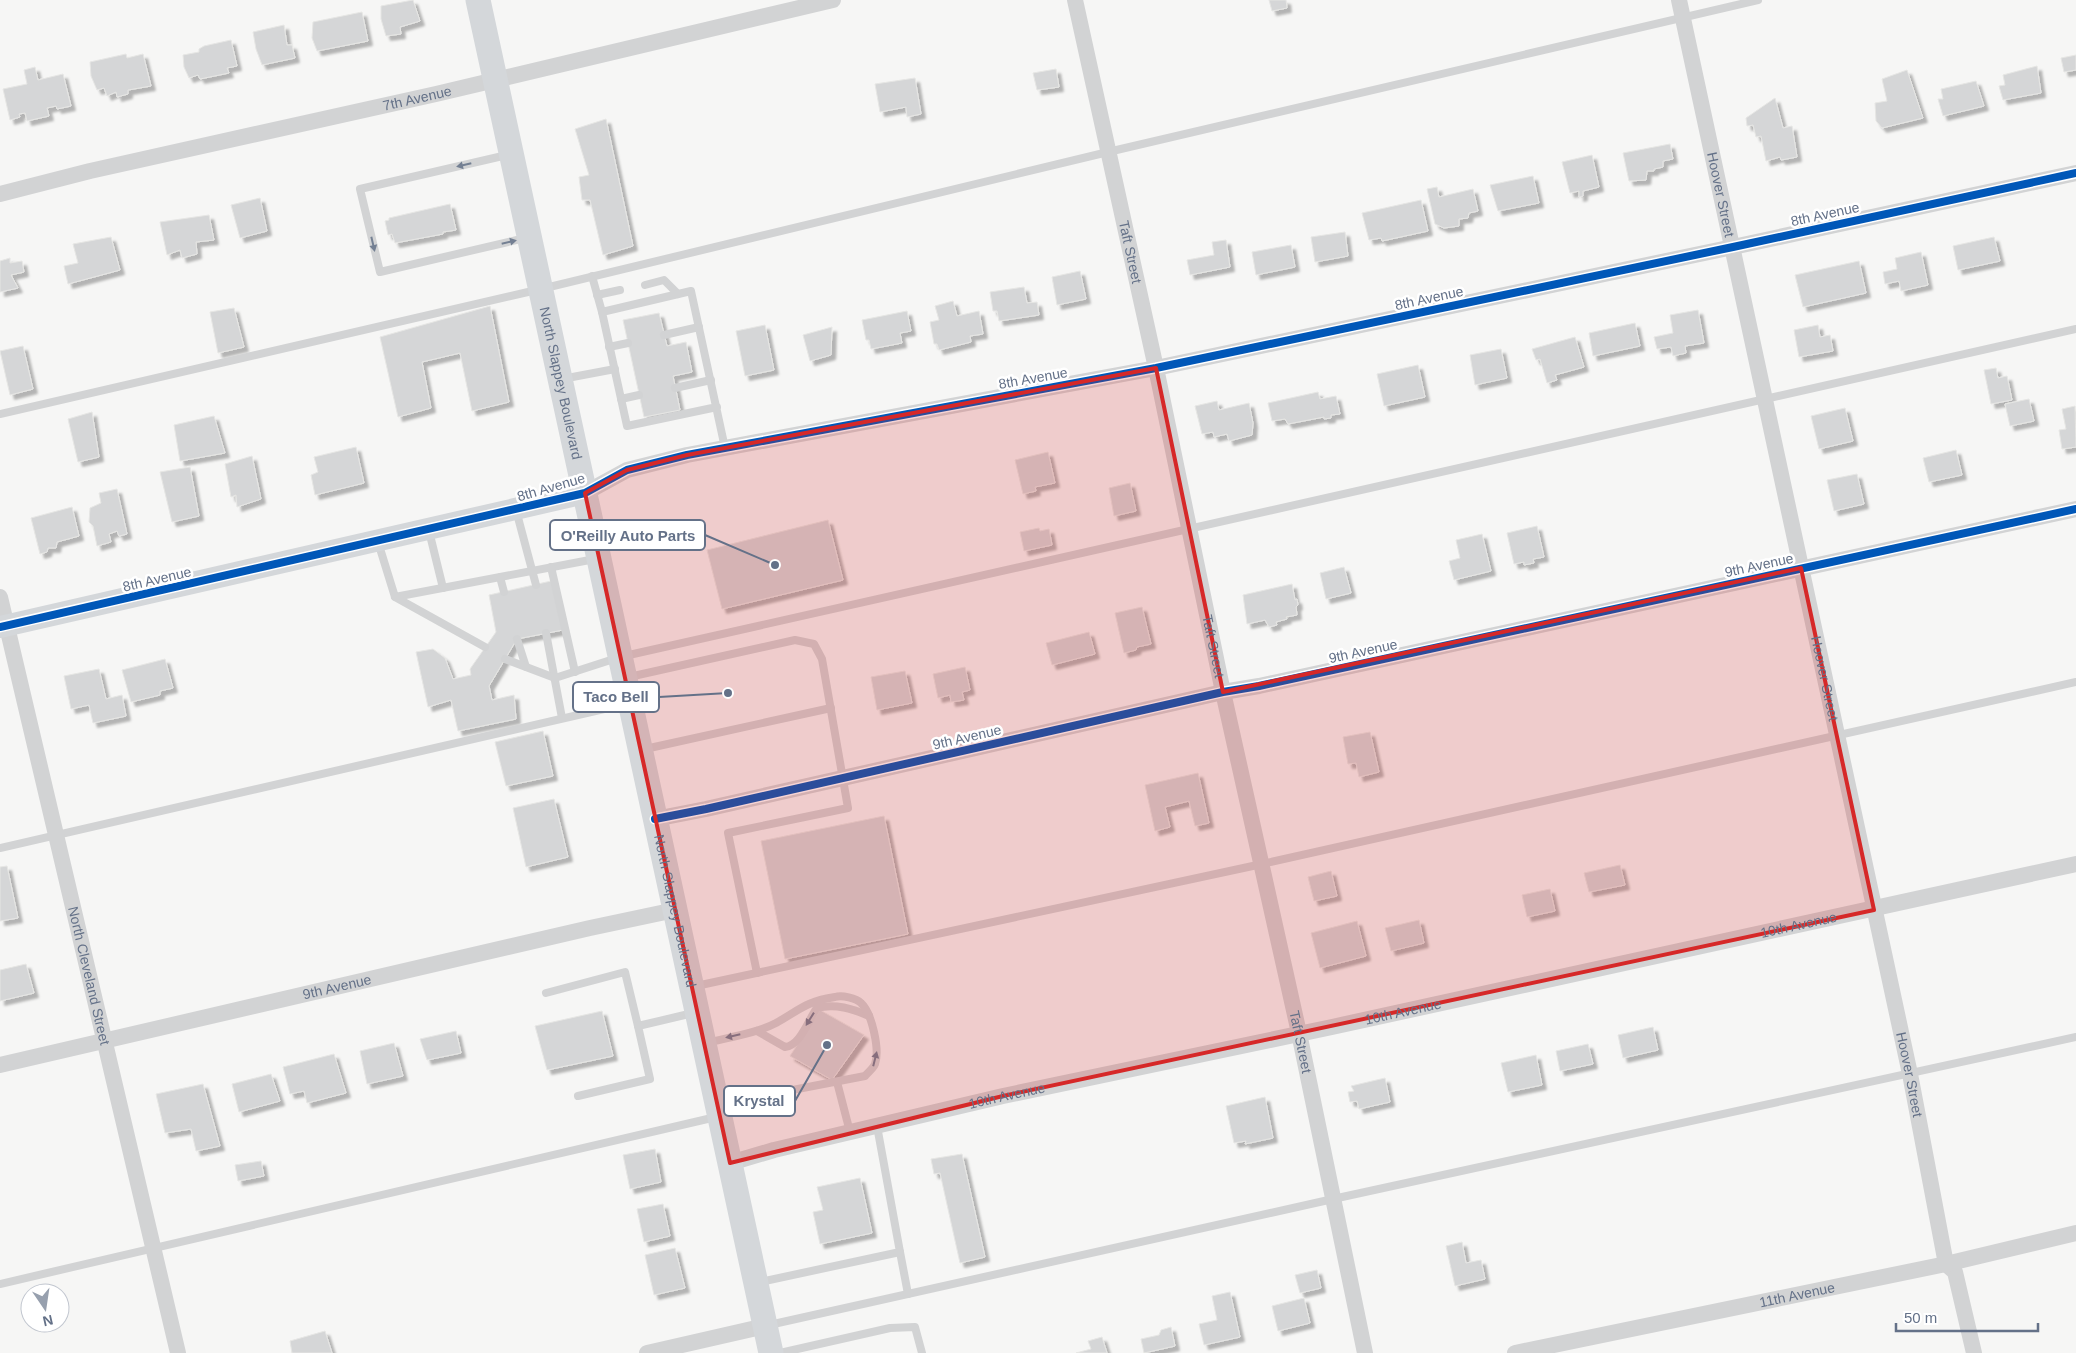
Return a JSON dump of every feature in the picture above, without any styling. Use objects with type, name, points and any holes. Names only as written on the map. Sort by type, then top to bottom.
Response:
[{"type":"main road","name":"North Slappey Boulevard","points":[[478,0],[771,1353]]},
{"type":"street","name":"7th Avenue","points":[[0,194],[90,171],[436,94],[833,0]]},
{"type":"street","name":"Taft Street","points":[[1075,0],[1156,368],[1223,692],[1299,1033],[1365,1353]]},
{"type":"street","name":"Hoover Street","points":[[1679,0],[1910,1074],[1946,1264],[1955,1272],[1974,1353]]},
{"type":"street","name":"8th Avenue","points":[[3,626],[585,493],[627,470],[687,455],[1156,368],[2076,173]]},
{"type":"street","name":"9th Avenue","points":[[655,819],[1223,692],[1259,686],[2076,509]]},
{"type":"street","name":"North Cleveland Street","points":[[0,597],[3,626],[57,835],[178,1353]]},
{"type":"street","name":"10th Avenue","points":[[730,1163],[850,1132],[1003,1096],[1833,916],[1874,910],[2076,864]]},
{"type":"street","name":"9th Avenue","points":[[0,1065],[675,910]]},
{"type":"street","name":"11th Avenue","points":[[1516,1353],[1946,1264],[2076,1233]]},
{"type":"street","points":[[647,1353],[765,1326]]},
{"type":"lane","points":[[0,414],[541,289],[1108,152],[1758,0]]},
{"type":"lane","points":[[512,154],[360,189],[380,272],[529,237]]},
{"type":"lane","points":[[592,276],[628,426],[717,407]]},
{"type":"lane","points":[[645,285],[664,280],[678,294]]},
{"type":"lane","points":[[597,295],[620,290]]},
{"type":"lane","points":[[602,312],[690,291],[725,448]]},
{"type":"lane","points":[[664,335],[699,327]]},
{"type":"lane","points":[[623,668],[1189,529],[2076,329]]},
{"type":"lane","points":[[609,347],[628,343]]},
{"type":"lane","points":[[560,379],[614,369]]},
{"type":"lane","points":[[675,388],[711,380]]},
{"type":"lane","points":[[621,399],[639,395]]},
{"type":"lane","points":[[516,510],[536,585]]},
{"type":"lane","points":[[428,530],[443,588]]},
{"type":"lane","points":[[378,541],[395,597],[485,647]]},
{"type":"lane","points":[[395,597],[599,558]]},
{"type":"lane","points":[[551,567],[574,672]]},
{"type":"lane","points":[[500,577],[504,592]]},
{"type":"lane","points":[[546,633],[562,718]]},
{"type":"lane","points":[[517,639],[526,667]]},
{"type":"lane","points":[[505,659],[555,678],[574,672],[623,668],[795,640],[814,644],[822,659],[848,808],[728,833],[757,973]]},
{"type":"lane","points":[[692,987],[1262,864],[2076,682]]},
{"type":"lane","points":[[0,848],[630,703]]},
{"type":"lane","points":[[640,750],[831,708]]},
{"type":"lane","points":[[546,993],[625,972],[650,1080],[578,1096]]},
{"type":"lane","points":[[0,1284],[865,1076],[874,1066],[877,1052],[869,1016],[862,1003],[856,999],[837,996],[808,1003],[776,1023],[757,1031],[704,1043]]},
{"type":"lane","points":[[757,1031],[785,1047],[796,1042],[817,1008],[836,1006],[869,1016]]},
{"type":"lane","points":[[638,1026],[697,1012]]},
{"type":"lane","points":[[765,1326],[1333,1199],[2076,1038]]},
{"type":"lane","points":[[837,1082],[850,1132]]},
{"type":"lane","points":[[877,1126],[908,1294]]},
{"type":"lane","points":[[756,1283],[900,1252]]},
{"type":"lane","points":[[780,1353],[890,1328],[915,1327],[922,1353]]},
{"type":"highlighted area","points":[[1156,368],[1223,692],[1801,568],[1874,910],[1003,1096],[730,1163],[585,493],[627,470],[687,455]]},
{"type":"building","points":[[413,0],[420,21],[400,27],[401,34],[386,36],[381,19],[381,6]]},
{"type":"building","points":[[1269,0],[1286,0],[1287,8],[1272,11]]},
{"type":"building","points":[[362,12],[368,41],[317,51],[312,38],[313,22]]},
{"type":"building","points":[[284,25],[287,45],[292,45],[295,58],[262,65],[256,49],[253,32]]},
{"type":"building","points":[[231,40],[237,66],[227,68],[229,73],[200,79],[198,75],[189,78],[184,67],[183,55],[199,52],[199,49],[204,46]]},
{"type":"building","points":[[126,54],[127,58],[143,54],[151,86],[128,90],[128,94],[117,97],[116,92],[107,96],[104,88],[97,90],[91,76],[90,62]]},
{"type":"building","points":[[2076,55],[2076,70],[2064,72],[2061,58]]},
{"type":"building","points":[[2037,66],[2041,93],[2003,100],[1999,86],[2005,85],[2003,75]]},
{"type":"building","points":[[35,67],[38,80],[63,74],[71,106],[57,109],[56,106],[47,108],[49,116],[27,121],[25,113],[19,114],[20,117],[10,120],[3,89],[27,84],[24,70]]},
{"type":"building","points":[[1056,69],[1059,87],[1037,90],[1033,73]]},
{"type":"building","points":[[1907,70],[1923,118],[1882,128],[1876,121],[1875,103],[1887,101],[1882,79]]},
{"type":"building","points":[[915,78],[921,114],[907,117],[906,107],[880,112],[875,84]]},
{"type":"building","points":[[1976,81],[1984,106],[1943,116],[1938,99],[1943,99],[1941,89]]},
{"type":"building","points":[[1775,98],[1783,128],[1792,126],[1797,157],[1781,160],[1780,157],[1766,161],[1761,136],[1756,137],[1753,125],[1747,126],[1746,118]]},
{"type":"building","points":[[606,119],[633,246],[603,255],[590,200],[582,200],[579,177],[589,175],[575,129]]},
{"type":"building","points":[[1670,144],[1673,159],[1663,161],[1663,167],[1654,169],[1654,171],[1647,171],[1646,180],[1629,181],[1623,153]]},
{"type":"building","points":[[1592,155],[1599,187],[1583,191],[1583,196],[1579,197],[1579,191],[1570,193],[1562,162]]},
{"type":"building","points":[[1533,176],[1539,203],[1498,211],[1490,185]]},
{"type":"building","points":[[1437,187],[1439,197],[1473,189],[1478,211],[1469,213],[1468,218],[1459,219],[1459,226],[1444,228],[1435,224],[1427,189]]},
{"type":"building","points":[[260,198],[267,231],[240,238],[231,205]]},
{"type":"building","points":[[1421,200],[1428,231],[1382,241],[1381,238],[1369,240],[1362,213]]},
{"type":"building","points":[[450,204],[456,230],[395,243],[392,234],[388,235],[385,221],[389,220],[389,218]]},
{"type":"building","points":[[209,215],[214,240],[196,242],[197,254],[182,258],[180,250],[167,255],[160,222]]},
{"type":"building","points":[[1345,232],[1348,256],[1315,262],[1311,237]]},
{"type":"building","points":[[111,237],[120,270],[68,284],[64,266],[78,263],[73,244]]},
{"type":"building","points":[[1994,237],[2000,261],[1958,270],[1953,246]]},
{"type":"building","points":[[1226,240],[1230,267],[1190,275],[1187,260],[1214,255],[1212,242]]},
{"type":"building","points":[[1291,245],[1295,267],[1256,275],[1252,252]]},
{"type":"building","points":[[1921,252],[1928,285],[1901,291],[1899,281],[1885,284],[1883,272],[1897,269],[1895,258]]},
{"type":"building","points":[[10,258],[10,263],[22,261],[24,272],[11,275],[18,288],[0,292],[0,261]]},
{"type":"building","points":[[1859,261],[1866,293],[1803,307],[1795,275]]},
{"type":"building","points":[[1080,271],[1086,299],[1057,305],[1052,277]]},
{"type":"building","points":[[1024,287],[1027,303],[1037,302],[1039,315],[999,321],[997,311],[993,311],[990,292]]},
{"type":"building","points":[[953,301],[957,316],[979,311],[983,334],[970,336],[971,342],[939,350],[937,344],[934,344],[930,322],[939,320],[935,306]]},
{"type":"building","points":[[490,306],[509,402],[472,411],[460,353],[422,362],[431,408],[398,417],[380,337]]},
{"type":"building","points":[[234,308],[244,347],[218,353],[210,312]]},
{"type":"building","points":[[1698,310],[1704,343],[1685,346],[1686,353],[1673,356],[1671,347],[1657,349],[1654,337],[1673,333],[1670,315]]},
{"type":"building","points":[[907,311],[911,331],[900,333],[902,343],[871,349],[869,340],[866,340],[862,320]]},
{"type":"building","points":[[659,313],[667,346],[686,342],[692,372],[673,376],[680,410],[644,417],[623,320]]},
{"type":"building","points":[[1635,323],[1640,346],[1593,356],[1589,333]]},
{"type":"building","points":[[765,325],[774,370],[745,376],[736,331]]},
{"type":"building","points":[[1818,325],[1820,337],[1830,335],[1833,351],[1799,357],[1794,330]]},
{"type":"building","points":[[832,327],[831,355],[810,361],[803,335]]},
{"type":"building","points":[[1575,337],[1584,367],[1555,375],[1557,380],[1547,383],[1540,359],[1536,360],[1532,349]]},
{"type":"building","points":[[23,346],[33,389],[10,395],[0,351]]},
{"type":"building","points":[[1501,349],[1507,378],[1475,385],[1470,355]]},
{"type":"building","points":[[1418,365],[1425,397],[1384,406],[1377,374]]},
{"type":"building","points":[[1996,368],[1998,378],[2007,376],[2012,400],[1991,404],[1984,370]]},
{"type":"building","points":[[1318,392],[1320,399],[1336,396],[1340,414],[1331,415],[1331,418],[1324,419],[1324,417],[1288,424],[1285,419],[1272,421],[1268,403]]},
{"type":"building","points":[[2029,399],[2034,421],[2010,426],[2005,404]]},
{"type":"building","points":[[1217,401],[1219,410],[1249,403],[1253,423],[1252,435],[1229,441],[1227,434],[1214,437],[1213,432],[1202,434],[1195,406]]},
{"type":"building","points":[[2075,406],[2076,447],[2062,449],[2059,430],[2066,429],[2062,409]]},
{"type":"building","points":[[1845,408],[1853,441],[1819,449],[1811,416]]},
{"type":"building","points":[[92,412],[99,457],[78,462],[68,419]]},
{"type":"building","points":[[214,416],[225,453],[180,461],[174,425]]},
{"type":"building","points":[[356,447],[364,483],[315,495],[311,475],[318,472],[314,457]]},
{"type":"building","points":[[1956,450],[1962,475],[1929,482],[1923,458]]},
{"type":"building","points":[[1048,452],[1055,483],[1035,487],[1036,491],[1023,494],[1015,460]]},
{"type":"building","points":[[252,456],[261,499],[237,507],[236,495],[231,497],[225,464]]},
{"type":"building","points":[[190,467],[199,516],[172,522],[160,472]]},
{"type":"building","points":[[1857,474],[1864,504],[1834,511],[1827,480]]},
{"type":"building","points":[[1130,483],[1136,511],[1114,516],[1109,488]]},
{"type":"building","points":[[117,489],[127,534],[119,536],[117,531],[109,534],[111,542],[97,546],[93,526],[89,522],[90,508],[101,503],[99,493]]},
{"type":"building","points":[[72,507],[79,536],[57,542],[56,548],[48,548],[47,552],[40,554],[31,518]]},
{"type":"building","points":[[828,520],[843,580],[722,609],[707,550]]},
{"type":"building","points":[[1537,526],[1544,557],[1533,559],[1534,563],[1514,564],[1507,533]]},
{"type":"building","points":[[1039,528],[1040,531],[1049,529],[1052,545],[1024,551],[1020,532]]},
{"type":"building","points":[[1482,534],[1491,571],[1454,580],[1449,561],[1460,558],[1456,540]]},
{"type":"building","points":[[1344,567],[1351,593],[1326,599],[1320,573]]},
{"type":"building","points":[[551,581],[563,630],[517,639],[489,686],[492,700],[514,695],[516,719],[458,731],[451,700],[428,707],[416,652],[433,649],[445,658],[453,679],[471,675],[470,669],[496,632],[489,595]]},
{"type":"building","points":[[1292,584],[1295,600],[1297,599],[1298,605],[1296,607],[1297,615],[1286,617],[1287,619],[1276,622],[1277,625],[1269,627],[1265,620],[1247,624],[1243,595]]},
{"type":"building","points":[[1142,607],[1151,644],[1137,647],[1136,650],[1124,653],[1115,613]]},
{"type":"building","points":[[1089,632],[1095,654],[1052,665],[1046,643]]},
{"type":"building","points":[[165,659],[173,688],[160,691],[160,695],[131,702],[122,670]]},
{"type":"building","points":[[965,667],[970,690],[962,692],[964,700],[951,702],[950,695],[938,698],[933,674]]},
{"type":"building","points":[[99,669],[106,699],[122,695],[126,716],[93,723],[89,705],[71,709],[64,676]]},
{"type":"building","points":[[905,671],[912,703],[877,710],[871,677]]},
{"type":"building","points":[[543,731],[553,776],[506,786],[495,742]]},
{"type":"building","points":[[1370,732],[1379,772],[1359,777],[1356,763],[1348,764],[1343,737]]},
{"type":"building","points":[[1198,773],[1209,823],[1195,826],[1189,801],[1165,807],[1170,827],[1155,831],[1145,785]]},
{"type":"building","points":[[554,799],[568,857],[526,867],[513,808]]},
{"type":"building","points":[[884,816],[908,934],[785,959],[761,841]]},
{"type":"building","points":[[1620,865],[1625,885],[1589,892],[1584,873]]},
{"type":"building","points":[[7,866],[18,918],[0,921],[0,867]]},
{"type":"building","points":[[1331,871],[1337,896],[1314,901],[1308,877]]},
{"type":"building","points":[[1550,889],[1555,911],[1527,917],[1522,895]]},
{"type":"building","points":[[1419,920],[1424,943],[1391,951],[1385,928]]},
{"type":"building","points":[[1357,921],[1366,956],[1320,968],[1311,933]]},
{"type":"building","points":[[26,964],[34,993],[0,1001],[0,970]]},
{"type":"building","points":[[820,1010],[864,1035],[832,1080],[790,1056]]},
{"type":"building","points":[[602,1011],[613,1056],[547,1070],[535,1026]]},
{"type":"building","points":[[1653,1027],[1658,1050],[1623,1058],[1618,1035]]},
{"type":"building","points":[[456,1031],[461,1053],[427,1060],[420,1039]]},
{"type":"building","points":[[394,1043],[403,1076],[367,1084],[360,1051]]},
{"type":"building","points":[[1588,1044],[1593,1064],[1560,1071],[1556,1051]]},
{"type":"building","points":[[334,1054],[346,1093],[307,1103],[304,1091],[290,1094],[283,1067]]},
{"type":"building","points":[[1536,1055],[1542,1085],[1508,1092],[1501,1063]]},
{"type":"building","points":[[271,1074],[280,1101],[239,1112],[232,1084]]},
{"type":"building","points":[[1385,1078],[1390,1102],[1359,1109],[1357,1101],[1350,1102],[1348,1092],[1354,1091],[1351,1086]]},
{"type":"building","points":[[203,1084],[220,1146],[196,1151],[191,1129],[165,1133],[156,1094]]},
{"type":"building","points":[[1265,1097],[1273,1138],[1245,1144],[1246,1141],[1234,1143],[1226,1106]]},
{"type":"building","points":[[655,1149],[661,1182],[630,1189],[623,1155]]},
{"type":"building","points":[[962,1154],[985,1257],[960,1263],[940,1173],[934,1174],[931,1159]]},
{"type":"building","points":[[261,1161],[264,1176],[238,1181],[235,1165]]},
{"type":"building","points":[[860,1178],[872,1233],[820,1244],[813,1212],[823,1210],[817,1187]]},
{"type":"building","points":[[663,1204],[670,1236],[644,1242],[637,1209]]},
{"type":"building","points":[[1462,1242],[1466,1263],[1481,1260],[1485,1279],[1455,1286],[1446,1246]]},
{"type":"building","points":[[675,1248],[685,1288],[654,1295],[645,1255]]},
{"type":"building","points":[[1317,1270],[1321,1288],[1300,1293],[1295,1275]]},
{"type":"building","points":[[1230,1292],[1240,1337],[1204,1345],[1199,1324],[1217,1320],[1212,1296]]},
{"type":"building","points":[[1304,1298],[1310,1323],[1278,1331],[1272,1306]]},
{"type":"building","points":[[1171,1327],[1175,1346],[1144,1353],[1141,1339],[1159,1335],[1161,1330]]},
{"type":"building","points":[[325,1331],[332,1353],[292,1353],[290,1341]]},
{"type":"building","points":[[1102,1337],[1107,1353],[1076,1353],[1091,1349],[1088,1341]]},
{"type":"cycle path","points":[[0,627],[585,493],[627,470],[687,455],[1156,368],[2076,173]]},
{"type":"cycle path","points":[[655,819],[1223,692],[1259,686],[2076,509]]},
{"type":"place","name":"O'Reilly Auto Parts","points":[[775,565]]},
{"type":"place","name":"Taco Bell","points":[[728,693]]},
{"type":"place","name":"Krystal","points":[[827,1045]]}]
